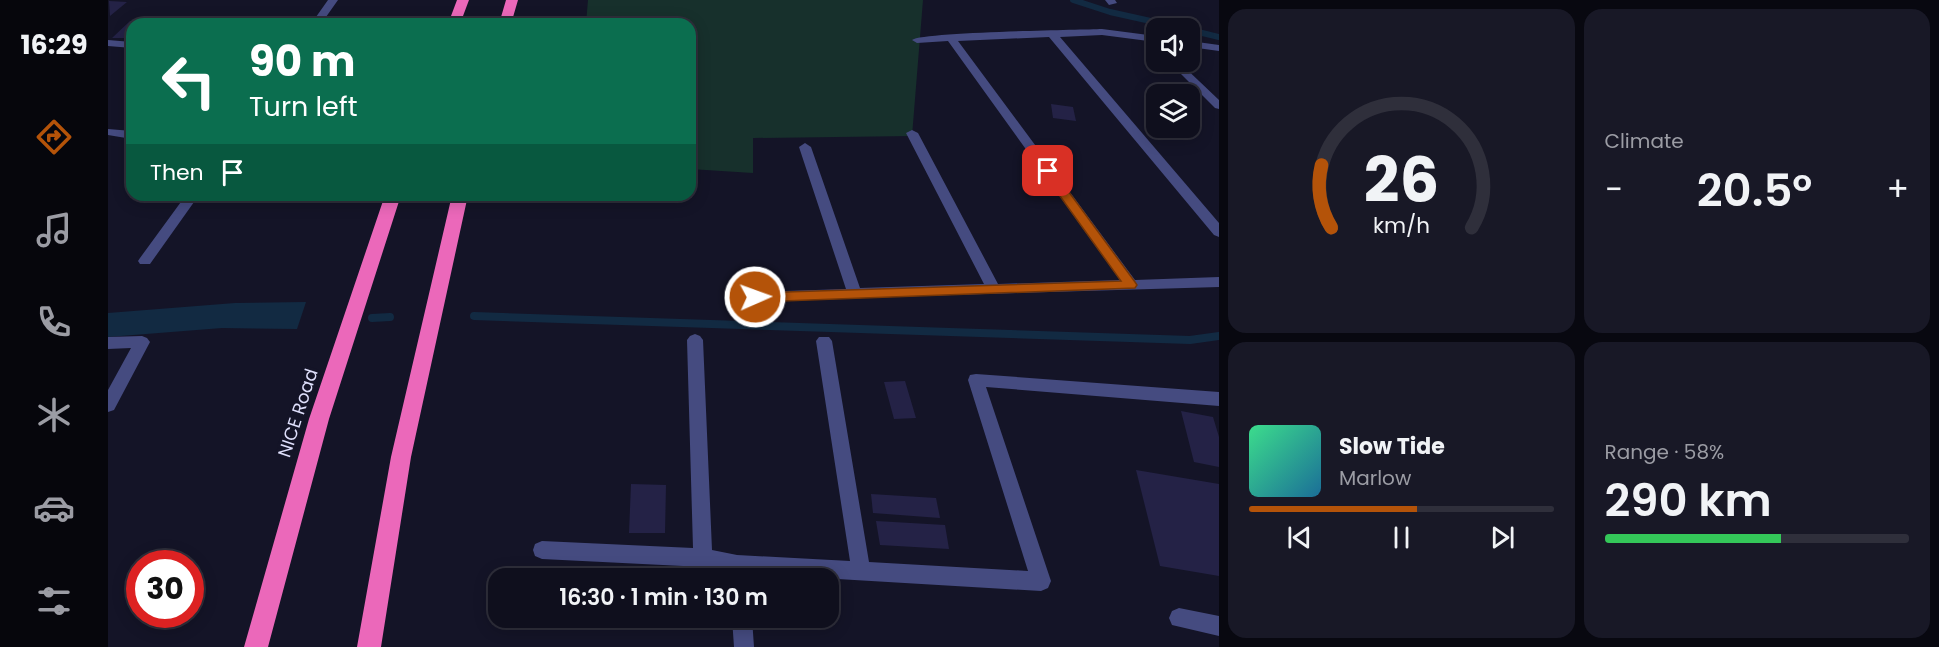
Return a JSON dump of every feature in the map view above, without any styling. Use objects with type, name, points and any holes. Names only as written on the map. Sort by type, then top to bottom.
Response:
[{"type":"highway","points":[[456,18],[463,0]]},
{"type":"highway","points":[[507,18],[512,0]]},
{"type":"highway","name":"NICE Road","points":[[255,647],[307,457],[391,201]]},
{"type":"highway","points":[[369,647],[401,457],[459,201]]},
{"type":"street","points":[[320,18],[333,0]]},
{"type":"street","points":[[917,40],[1102,32],[1146,39]]},
{"type":"street","points":[[1052,34],[1219,232]]},
{"type":"street","points":[[951,38],[1131,285]]},
{"type":"street","points":[[108,43],[126,44]]},
{"type":"street","points":[[1200,45],[1219,48]]},
{"type":"street","points":[[1184,72],[1219,106]]},
{"type":"street","points":[[108,132],[126,134]]},
{"type":"street","points":[[912,133],[994,290]]},
{"type":"street","points":[[805,147],[855,294]]},
{"type":"street","points":[[146,261],[189,201]]},
{"type":"street","points":[[755,297],[1219,282]]},
{"type":"street","points":[[695,339],[703,558]]},
{"type":"street","points":[[824,341],[861,570]]},
{"type":"street","points":[[108,343],[142,342],[108,405]]},
{"type":"street","points":[[839,570],[1041,581],[976,380],[1219,400]]},
{"type":"street","points":[[542,550],[703,558],[728,568]]},
{"type":"street","points":[[1179,618],[1219,626]]},
{"type":"street","points":[[743,628],[744,647]]},
{"type":"green space","points":[[588,0],[923,0],[912,136],[753,138],[753,173],[696,169],[696,18],[586,18]]},
{"type":"water","points":[[306,302],[297,329],[222,328],[108,337],[108,313],[235,303]]},
{"type":"building","points":[[109,1],[127,2],[110,16]]},
{"type":"building","points":[[126,25],[126,38],[112,38]]},
{"type":"building","points":[[1051,104],[1073,107],[1076,121],[1053,118]]},
{"type":"building","points":[[905,381],[916,418],[894,419],[884,382]]},
{"type":"building","points":[[1181,411],[1213,417],[1219,437],[1219,467],[1194,462]]},
{"type":"building","points":[[1136,470],[1219,484],[1219,576],[1160,566]]},
{"type":"building","points":[[631,484],[666,485],[665,533],[629,533]]},
{"type":"building","points":[[871,494],[936,498],[940,518],[873,513]]},
{"type":"building","points":[[876,521],[945,525],[949,549],[880,545]]},
{"type":"waterway","points":[[1073,0],[1146,20]]},
{"type":"waterway","points":[[1200,32],[1219,37]]},
{"type":"waterway","points":[[474,316],[1190,340],[1219,336]]},
{"type":"waterway","points":[[372,318],[390,317]]},
{"type":"route","points":[[755,297],[1131,285],[1048,171]]}]
